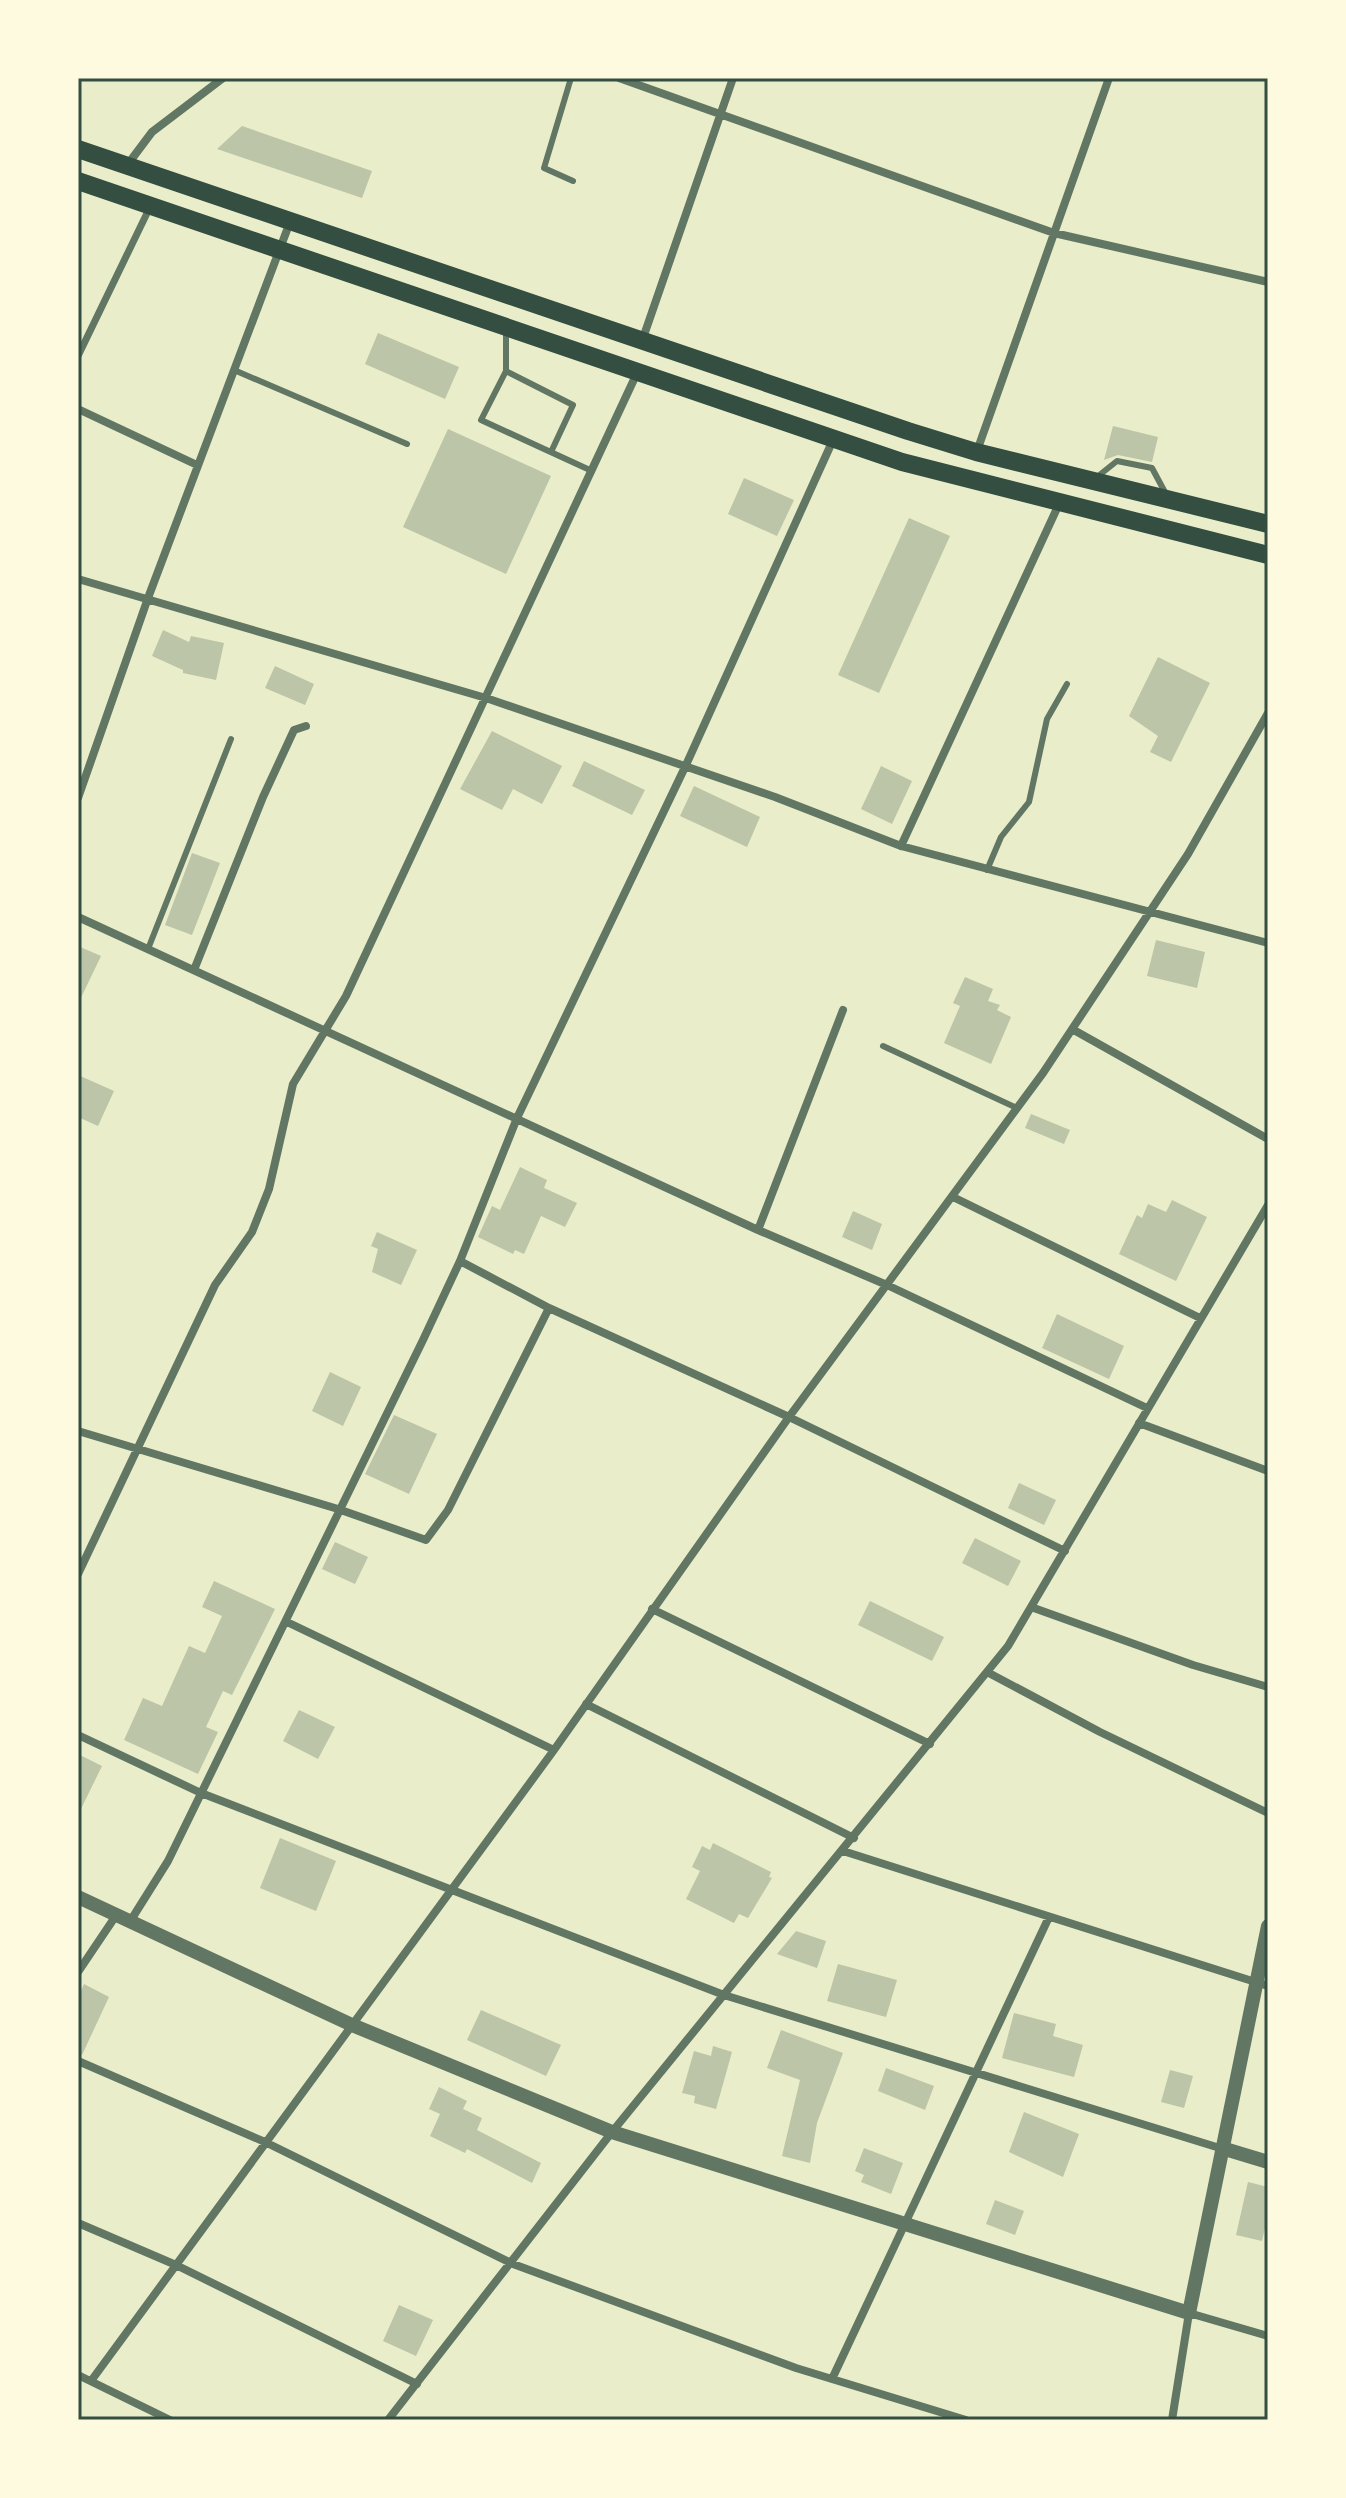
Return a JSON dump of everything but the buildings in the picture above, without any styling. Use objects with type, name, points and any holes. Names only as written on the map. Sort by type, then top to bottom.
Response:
[{"type":"main road","points":[[78,149],[855,414],[976,452],[1268,524]]},
{"type":"main road","points":[[78,181],[833,440],[970,482],[1268,555]]},
{"type":"street","points":[[128,165],[152,132],[223,78]]},
{"type":"street","points":[[619,78],[1054,233],[1268,282]]},
{"type":"street","points":[[642,341],[733,78]]},
{"type":"street","points":[[976,452],[1109,78]]},
{"type":"street","points":[[78,356],[151,205]]},
{"type":"street","points":[[78,798],[148,598],[290,222]]},
{"type":"street","points":[[78,1574],[140,1450],[215,1285],[244,1246],[258,1219],[269,1189],[293,1084],[346,996],[637,373]]},
{"type":"street","points":[[78,409],[197,465]]},
{"type":"street","points":[[78,1972],[158,1880],[287,1622],[338,1509],[460,1261],[517,1118],[686,765],[833,440]]},
{"type":"street","points":[[901,846],[1059,504]]},
{"type":"street","points":[[78,579],[486,698],[686,765],[901,846],[1268,943]]},
{"type":"street","points":[[91,2381],[554,1750],[789,1417],[1017,1108],[1152,910],[1222,798],[1268,713]]},
{"type":"street","points":[[194,970],[263,797],[294,730],[306,726]]},
{"type":"street","points":[[78,917],[758,1230],[887,1285],[1147,1408]]},
{"type":"street","points":[[758,1230],[843,1010]]},
{"type":"street","points":[[1072,1029],[1268,1139]]},
{"type":"street","points":[[953,1197],[1200,1318]]},
{"type":"street","points":[[388,2420],[513,2264],[612,2132],[987,1672],[1065,1551],[1268,1205]]},
{"type":"street","points":[[460,1261],[549,1308],[789,1417],[1065,1551]]},
{"type":"street","points":[[78,1431],[338,1509],[426,1540],[448,1510],[549,1308]]},
{"type":"street","points":[[1139,1423],[1265,1470]]},
{"type":"street","points":[[1031,1607],[1193,1665],[1268,1687]]},
{"type":"street","points":[[652,1609],[930,1744]]},
{"type":"street","points":[[287,1622],[554,1750]]},
{"type":"street","points":[[987,1672],[1100,1732],[1268,1813]]},
{"type":"street","points":[[586,1704],[854,1838]]},
{"type":"street","points":[[78,1735],[201,1793],[724,1995],[1268,2162]]},
{"type":"street","points":[[843,1851],[1263,1985]]},
{"type":"street","points":[[78,1897],[352,2025],[612,2132],[1268,2336]]},
{"type":"street","points":[[832,2379],[1049,1917]]},
{"type":"street","points":[[1172,2420],[1189,2313],[1263,1985],[1268,1926]]},
{"type":"street","points":[[78,2061],[265,2142],[513,2264],[832,2379],[966,2420]]},
{"type":"street","points":[[78,2223],[176,2265],[417,2384]]},
{"type":"street","points":[[78,2375],[170,2420]]},
{"type":"lane","points":[[571,78],[544,168],[573,181]]},
{"type":"lane","points":[[506,329],[506,371],[481,420],[592,471]]},
{"type":"lane","points":[[234,370],[407,444]]},
{"type":"lane","points":[[506,371],[573,405],[551,452]]},
{"type":"lane","points":[[1093,481],[1117,461],[1152,468],[1169,499]]},
{"type":"lane","points":[[987,870],[1001,837],[1029,802],[1047,719],[1067,684]]},
{"type":"lane","points":[[148,949],[231,739]]},
{"type":"lane","points":[[883,1046],[1017,1108]]}]
